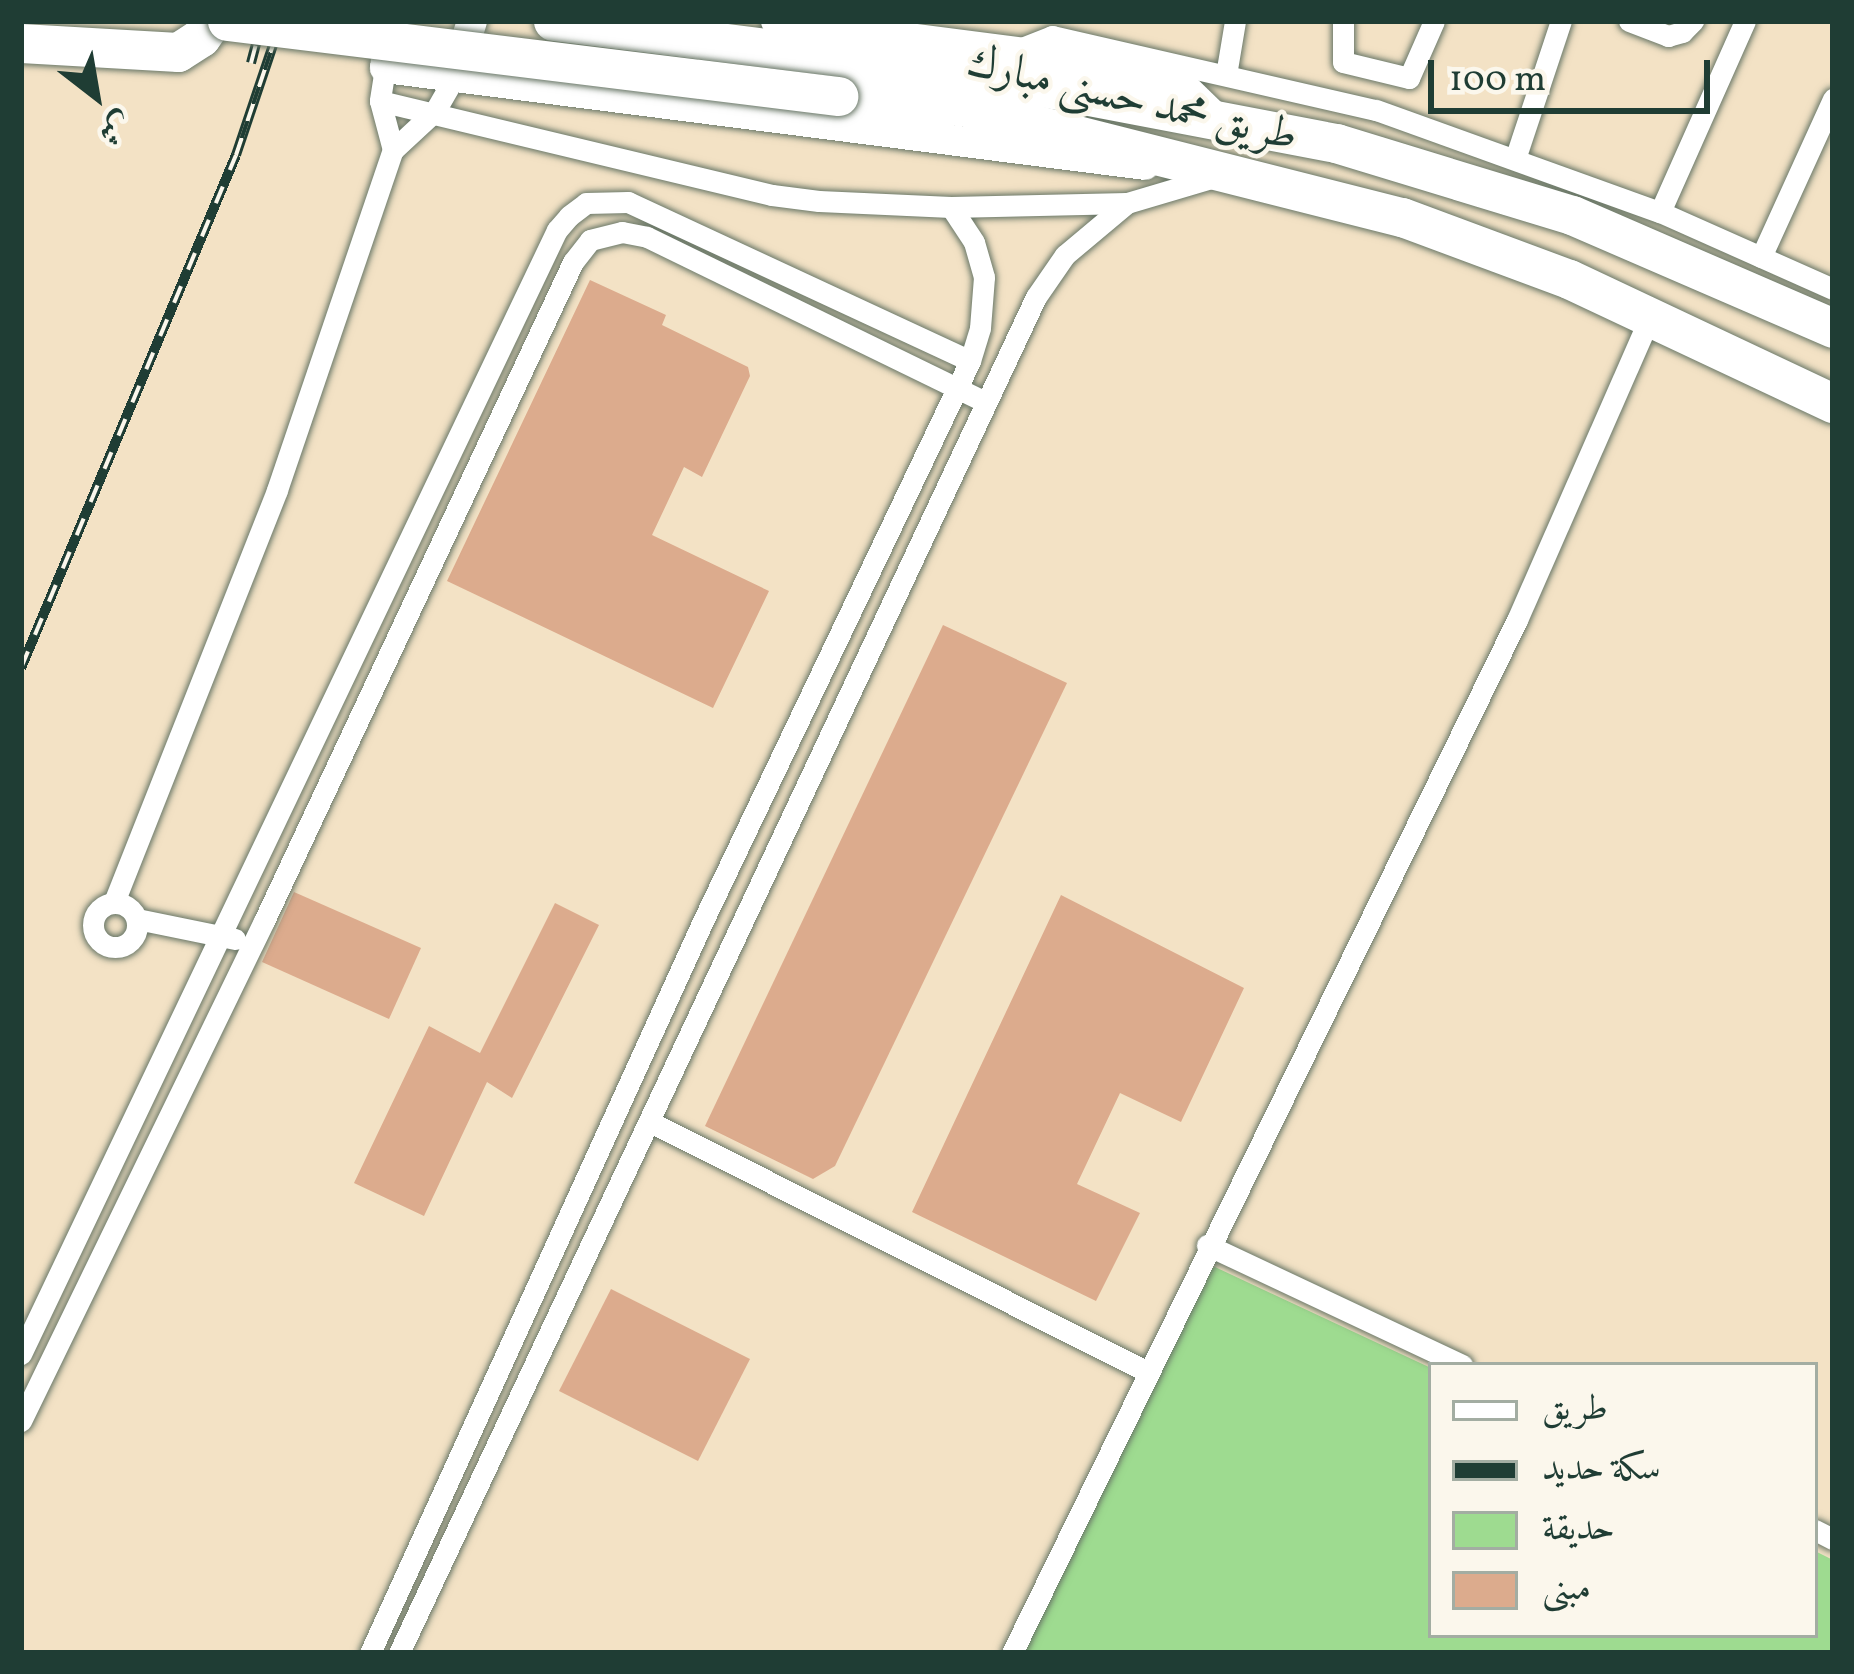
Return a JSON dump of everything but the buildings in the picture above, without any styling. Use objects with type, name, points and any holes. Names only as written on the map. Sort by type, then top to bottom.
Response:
[{"type":"highway","points":[[21,43],[178,52],[201,37],[212,21]]},
{"type":"highway","name":"طريق محمد حسنى مبارك","points":[[227,21],[835,77],[974,74],[1215,117],[1336,142],[1513,195],[1833,328]]},
{"type":"highway","name":"طريق محمد حسنى مبارك","points":[[553,21],[966,107],[1402,217],[1486,246],[1650,316],[1833,403]]},
{"type":"street","points":[[391,21],[380,101],[393,150]]},
{"type":"street","points":[[114,902],[277,490],[393,150],[435,111],[453,80],[472,21]]},
{"type":"street","points":[[776,21],[1014,51],[1160,78],[1186,88],[1215,117]]},
{"type":"street","points":[[1226,75],[1235,21]]},
{"type":"street","points":[[1343,21],[1343,62],[1409,78],[1434,21]]},
{"type":"street","points":[[1516,156],[1561,21]]},
{"type":"street","points":[[1629,21],[1668,36],[1682,32],[1693,21]]},
{"type":"street","points":[[1660,212],[1744,21]]},
{"type":"street","points":[[1014,51],[1038,37],[1052,36],[1376,110],[1516,156],[1660,212],[1833,289]]},
{"type":"street","points":[[385,68],[1090,161],[1212,167]]},
{"type":"street","points":[[1761,257],[1833,99]]},
{"type":"street","points":[[380,101],[772,194],[951,208],[1126,203]]},
{"type":"street","points":[[399,1653],[652,1123],[985,402],[1047,279],[1065,255],[1126,203],[1212,167]]},
{"type":"street","points":[[21,1354],[557,230],[569,216],[586,203],[628,202],[970,361]]},
{"type":"street","points":[[370,1653],[703,921],[970,361],[980,328],[984,277],[974,242],[951,208]]},
{"type":"street","points":[[21,1421],[253,943],[573,262],[590,241],[622,232],[647,237],[985,402]]},
{"type":"street","points":[[1012,1653],[1207,1245],[1517,620],[1650,316]]},
{"type":"street","points":[[790,736],[824,751]]},
{"type":"street","points":[[137,919],[129,942],[104,944],[94,934],[93,920],[100,908],[114,902],[128,907],[137,919],[253,943]]},
{"type":"street","points":[[703,921],[740,935]]},
{"type":"street","points":[[652,1123],[1146,1371]]},
{"type":"street","points":[[575,1202],[607,1217]]},
{"type":"street","points":[[92,1208],[119,1219]]},
{"type":"street","points":[[1207,1245],[1456,1362]]},
{"type":"green space","points":[[1215,1267],[1428,1367],[1428,1638],[1818,1638],[1818,1552],[1833,1560],[1833,1653],[1019,1653],[1208,1269]]},
{"type":"railway","points":[[251,63],[262,21]]},
{"type":"railway","points":[[21,668],[236,155],[281,21]]}]
